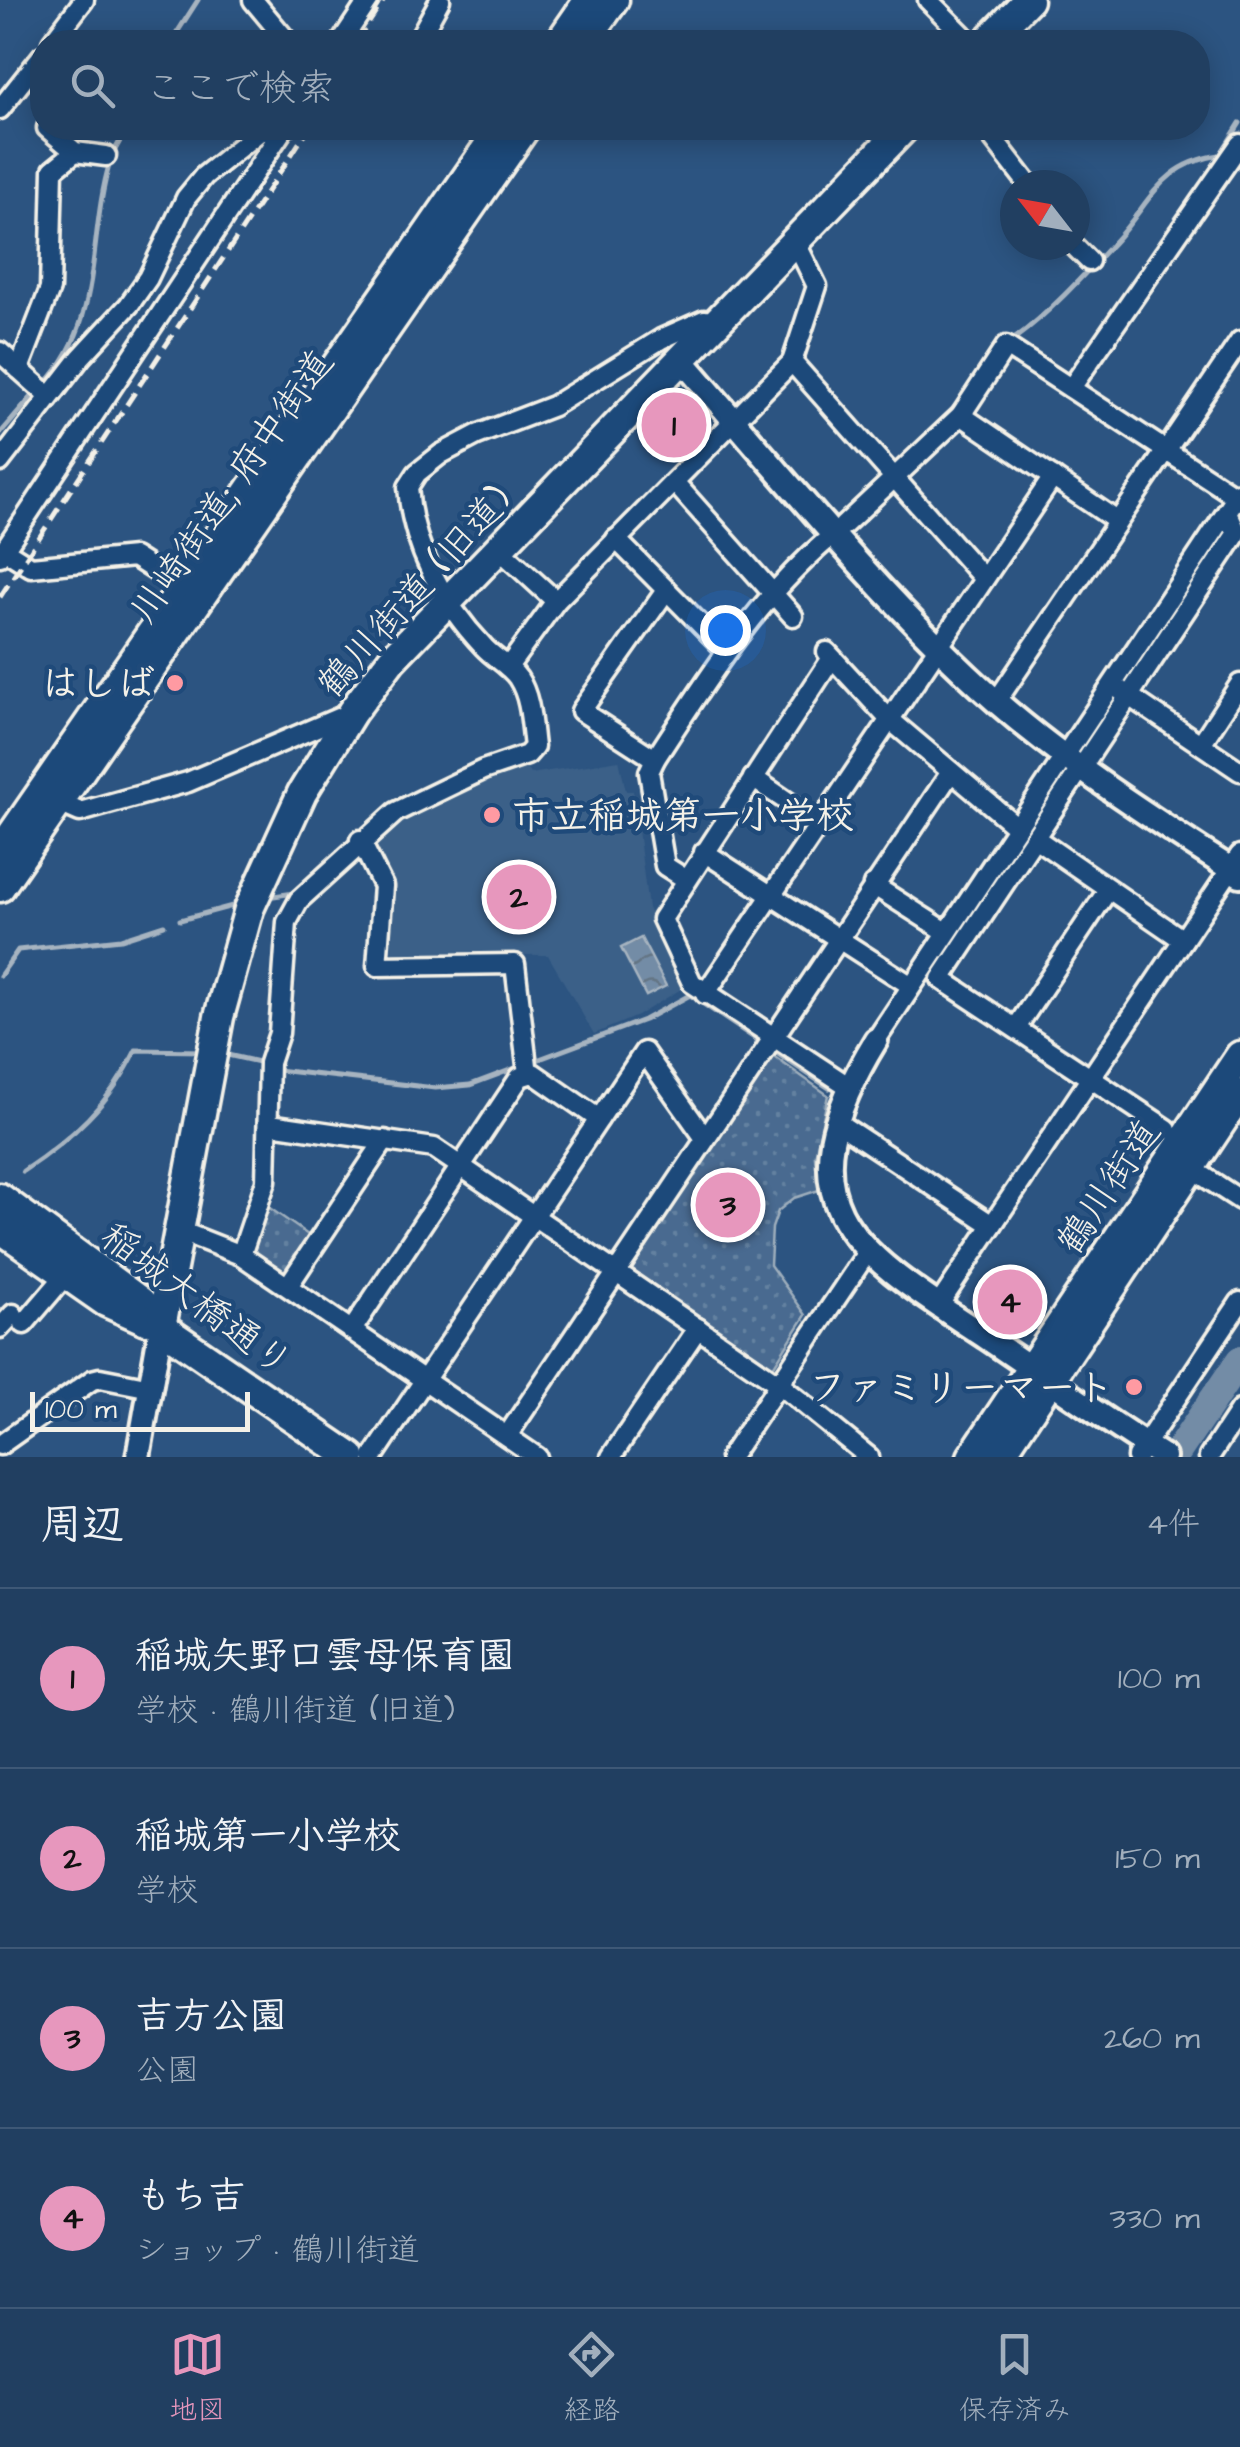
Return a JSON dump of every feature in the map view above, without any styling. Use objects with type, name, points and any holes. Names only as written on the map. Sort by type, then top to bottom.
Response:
[{"type":"main road","points":[[568,30],[589,0]]},
{"type":"main road","points":[[593,30],[614,0]]},
{"type":"main road","points":[[999,30],[1028,0]]},
{"type":"main road","points":[[0,852],[49,799],[182,588],[493,140]]},
{"type":"main road","name":"川崎街道; 府中街道","points":[[0,887],[49,799],[516,140]]},
{"type":"main road","name":"鶴川街道 (旧道)","points":[[161,1327],[219,1017],[249,909],[302,793],[352,712],[392,659],[892,140]]},
{"type":"main road","name":"鶴川街道","points":[[999,1457],[1040,1374],[1240,1056]]},
{"type":"main road","name":"鶴川街道","points":[[972,1457],[1040,1374],[1191,1168],[1240,1094]]},
{"type":"main road","points":[[0,1182],[100,1257],[130,1294]]},
{"type":"main road","name":"稲城大橋通り","points":[[0,1198],[130,1294],[161,1327],[351,1457]]},
{"type":"main road","name":"稲城大橋通り","points":[[0,1210],[76,1275]]},
{"type":"main road","points":[[0,1228],[161,1327]]},
{"type":"street","points":[[61,30],[84,0]]},
{"type":"street","points":[[253,0],[278,30]]},
{"type":"street","points":[[348,30],[368,0]]},
{"type":"street","points":[[424,30],[440,0]]},
{"type":"street","points":[[928,0],[958,30]]},
{"type":"street","points":[[0,109],[30,71]]},
{"type":"street","points":[[61,140],[75,152],[106,156]]},
{"type":"street","points":[[0,462],[7,438],[42,390],[129,305],[148,278],[186,198],[204,176],[249,140]]},
{"type":"street","points":[[182,588],[134,557],[31,567],[2,553],[275,140]]},
{"type":"street","points":[[994,140],[1017,170]]},
{"type":"street","points":[[1070,388],[1240,144]]},
{"type":"street","points":[[19,369],[50,289],[53,170],[75,152]]},
{"type":"street","points":[[508,667],[556,601],[792,362],[817,286],[795,241]]},
{"type":"street","points":[[240,1254],[266,1181],[270,1063],[279,1033],[286,922],[299,900],[360,840],[396,812],[532,752],[529,707],[517,677],[487,651],[447,602],[410,509],[408,487],[417,473],[476,434],[554,406],[662,339],[704,320],[716,322]]},
{"type":"street","points":[[996,702],[1240,341]]},
{"type":"street","points":[[843,526],[961,415],[1006,346],[1236,500]]},
{"type":"street","points":[[0,352],[42,390]]},
{"type":"street","points":[[680,359],[939,645],[996,702],[1072,762],[1237,867],[1183,940],[938,1306]]},
{"type":"street","points":[[792,362],[984,578]]},
{"type":"street","points":[[961,415],[1117,520]]},
{"type":"street","points":[[705,994],[1053,476]]},
{"type":"street","points":[[674,482],[793,616]]},
{"type":"street","points":[[1167,1130],[941,979],[1048,817],[1111,685],[1236,500]]},
{"type":"street","points":[[1236,500],[1237,533],[1130,697],[1031,805],[945,931],[848,1086],[830,1148],[836,1204],[868,1251],[904,1284],[1150,1452],[1240,1302]]},
{"type":"street","points":[[616,540],[726,650]]},
{"type":"street","points":[[687,880],[665,866],[649,772],[654,758],[726,650],[772,590],[828,540]]},
{"type":"street","points":[[499,549],[556,601]]},
{"type":"street","points":[[654,758],[581,711],[665,592]]},
{"type":"street","points":[[848,1086],[692,983],[662,919],[829,655],[890,719],[1016,827]]},
{"type":"street","points":[[1201,744],[1240,684]]},
{"type":"street","points":[[1111,685],[1240,771]]},
{"type":"street","points":[[49,799],[80,812],[188,782],[352,712]]},
{"type":"street","points":[[507,1436],[951,772]]},
{"type":"street","points":[[753,778],[819,823]]},
{"type":"street","points":[[1031,805],[1048,817]]},
{"type":"street","points":[[1034,838],[1183,940]]},
{"type":"street","points":[[352,1330],[527,1067],[514,964],[377,966],[383,886],[360,840]]},
{"type":"street","points":[[704,852],[910,986]]},
{"type":"street","points":[[873,885],[945,931]]},
{"type":"street","points":[[1016,1028],[1108,890]]},
{"type":"street","points":[[934,948],[952,960]]},
{"type":"street","points":[[373,1457],[644,1052],[704,1137]]},
{"type":"street","points":[[527,1067],[599,1118]]},
{"type":"street","points":[[835,1121],[992,1225]]},
{"type":"street","points":[[270,1124],[434,1148],[779,1384],[849,1451],[869,1457]]},
{"type":"street","points":[[288,1286],[385,1140]]},
{"type":"street","points":[[1191,1168],[1240,1200]]},
{"type":"street","points":[[180,1231],[240,1254],[537,1457]]},
{"type":"street","points":[[730,1457],[868,1251]]},
{"type":"street","points":[[12,1322],[76,1275]]},
{"type":"street","name":"鶴川街道 (旧道)","points":[[138,1457],[161,1327]]},
{"type":"street","points":[[611,1457],[698,1328]]},
{"type":"street","points":[[0,1444],[92,1380],[151,1388]]},
{"type":"street","points":[[1209,1457],[1240,1410]]},
{"type":"shaded area","points":[[619,760],[626,791],[633,791],[648,908],[686,986],[637,1016],[594,1034],[548,955],[392,954],[391,886],[373,850],[375,836],[399,818],[486,774],[523,764],[530,774]]},
{"type":"shaded area","points":[[769,1053],[828,1095],[815,1157],[819,1190],[794,1198],[778,1211],[772,1228],[770,1265],[806,1315],[773,1367],[628,1270]]},
{"type":"shaded area","points":[[264,1204],[311,1237],[289,1272],[282,1274],[249,1251]]},
{"type":"water","points":[[641,938],[666,986],[646,996],[621,948]]},
{"type":"waterway","points":[[179,30],[198,0]]},
{"type":"waterway","points":[[1014,339],[1079,280],[1159,186],[1183,167],[1220,155],[1240,123]]},
{"type":"waterway","points":[[45,384],[77,333],[91,278],[103,191],[121,140]]},
{"type":"waterway","points":[[0,434],[37,391]]},
{"type":"waterway","points":[[267,897],[301,892]]},
{"type":"waterway","points":[[180,920],[240,904]]},
{"type":"waterway","points":[[0,976],[18,950],[121,939],[164,925]]},
{"type":"waterway","points":[[277,1070],[435,1088],[470,1085],[644,1020],[690,995],[757,1040]]},
{"type":"waterway","points":[[23,1171],[88,1118],[115,1087],[136,1050],[203,1051]]},
{"type":"waterway","points":[[772,1050],[829,1088]]},
{"type":"waterway","points":[[223,1054],[263,1063]]},
{"type":"waterway","points":[[1174,1457],[1240,1360]]},
{"type":"railway","points":[[364,30],[384,0]]},
{"type":"railway","points":[[0,597],[301,140]]},
{"type":"place","name":"稲城矢野口雲母保育園","points":[[674,425]]},
{"type":"place","name":"はしば","points":[[175,683]]},
{"type":"place","name":"市立稲城第一小学校","points":[[492,815]]},
{"type":"place","name":"稲城第一小学校","points":[[519,897]]},
{"type":"place","name":"吉方公園","points":[[728,1205]]},
{"type":"place","name":"もち吉","points":[[1010,1302]]},
{"type":"place","name":"ファミリーマート","points":[[1134,1387]]}]
